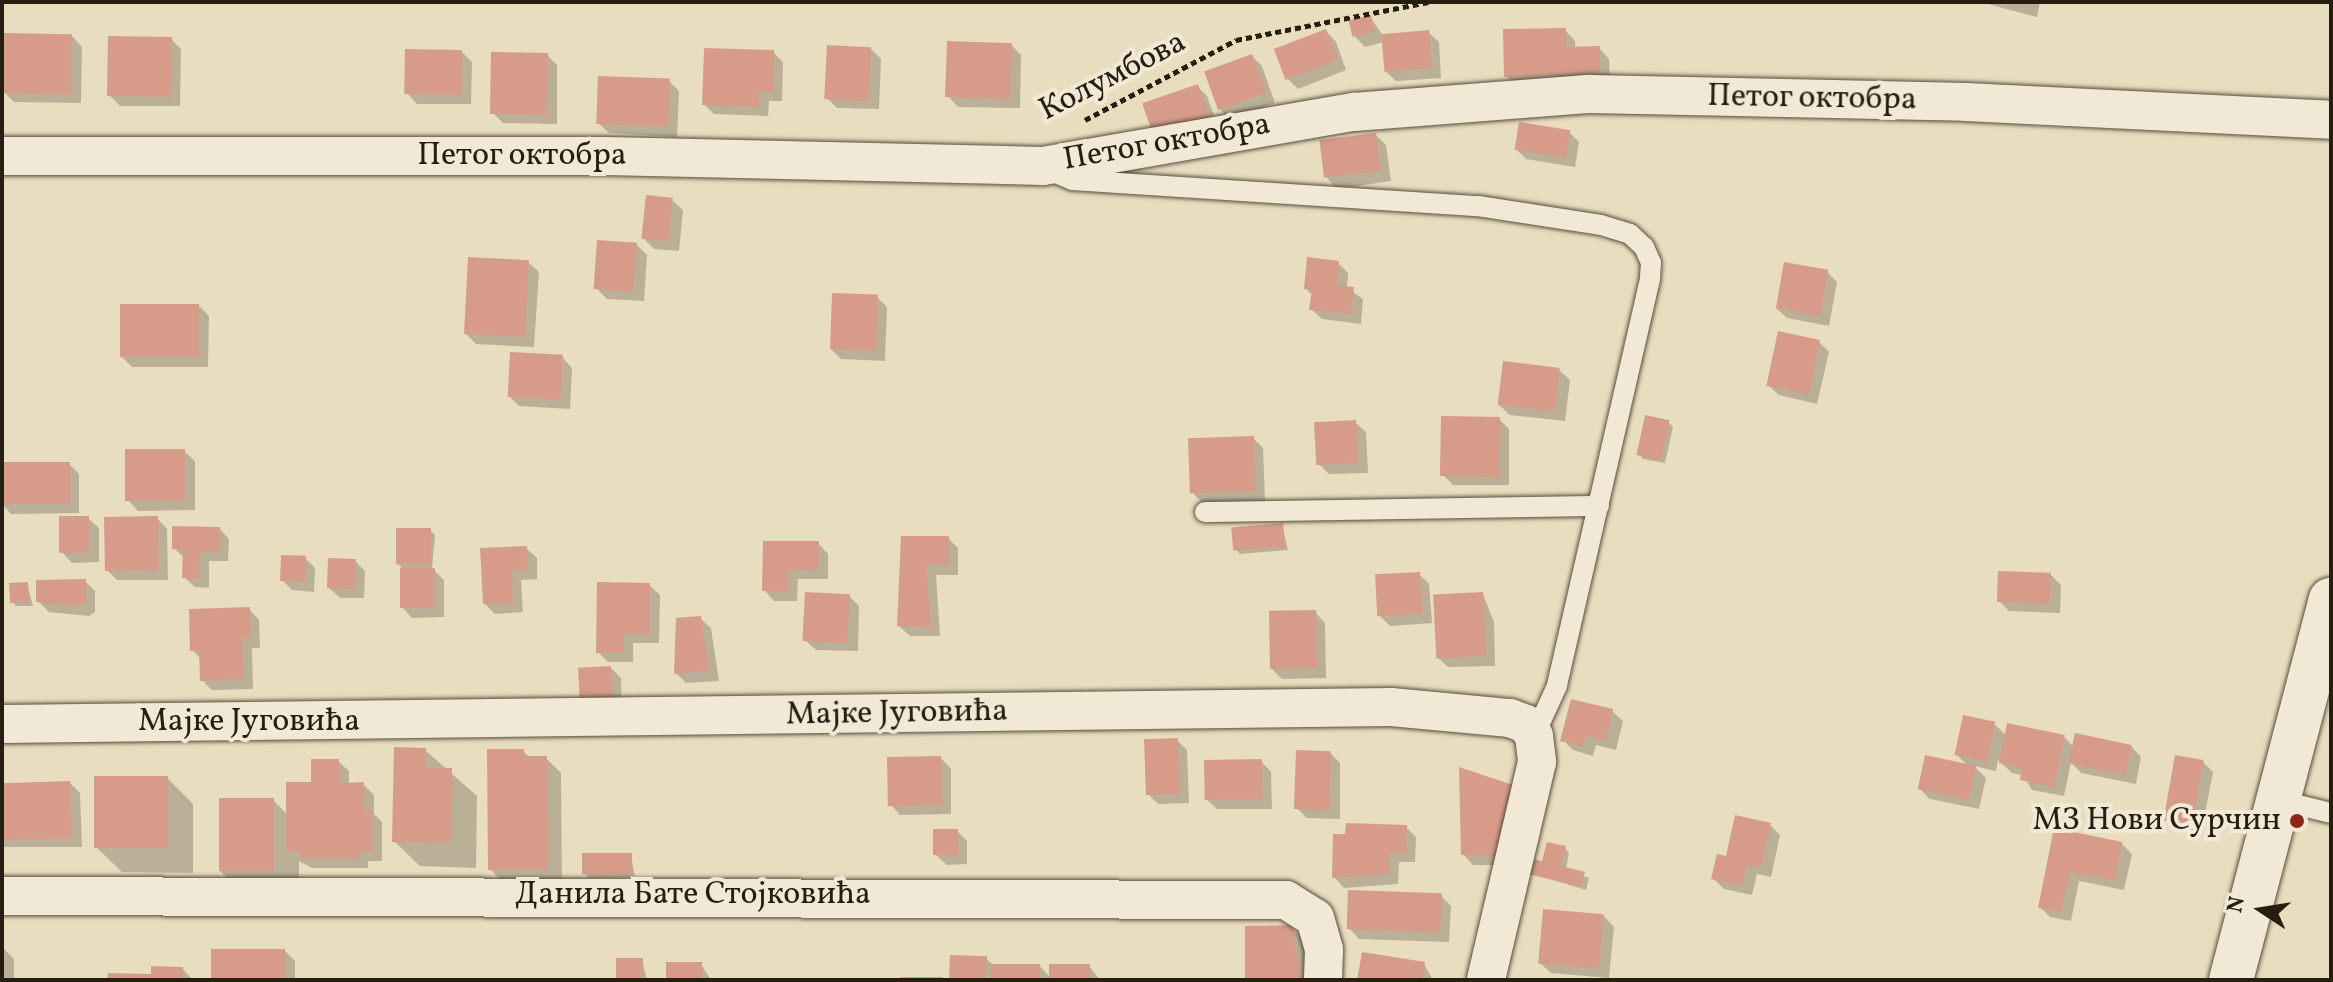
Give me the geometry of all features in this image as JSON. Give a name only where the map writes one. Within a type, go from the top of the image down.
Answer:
[{"type":"street","name":"Петог октобра","points":[[2,156],[605,156],[1043,166],[1338,114],[1590,94],[1966,102],[2331,120]]},
{"type":"street","points":[[2231,980],[2331,600]]},
{"type":"street","name":"Мајке Југовића","points":[[2,724],[1391,707],[1510,718],[1526,724],[1534,736]]},
{"type":"street","points":[[1486,980],[1533,784],[1534,736]]},
{"type":"street","name":"Данила Бате Стојковића","points":[[2,896],[1286,900],[1315,918],[1324,950],[1323,980]]},
{"type":"lane","points":[[1043,166],[1072,180],[1478,206],[1630,234],[1651,263],[1650,279],[1557,686],[1534,736]]},
{"type":"lane","points":[[1205,512],[1599,506]]},
{"type":"lane","points":[[2278,800],[2331,813]]},
{"type":"path","name":"Колумбова","points":[[1078,123],[1236,40],[1428,2]]},
{"type":"building","points":[[1371,15],[1375,32],[1352,37],[1349,20]]},
{"type":"building","points":[[1566,28],[1566,47],[1600,46],[1600,72],[1504,77],[1503,29]]},
{"type":"building","points":[[1326,29],[1338,60],[1286,80],[1274,49]]},
{"type":"building","points":[[1429,30],[1432,68],[1384,72],[1381,34]]},
{"type":"building","points":[[3,33],[72,34],[71,94],[2,93]]},
{"type":"building","points":[[108,36],[172,37],[171,97],[107,96]]},
{"type":"building","points":[[947,41],[1012,43],[1010,99],[945,97]]},
{"type":"building","points":[[827,45],[871,47],[868,101],[824,99]]},
{"type":"building","points":[[704,48],[774,50],[773,92],[759,91],[759,107],[702,105]]},
{"type":"building","points":[[405,49],[462,50],[461,95],[404,94]]},
{"type":"building","points":[[491,52],[548,53],[547,115],[490,114]]},
{"type":"building","points":[[1252,54],[1266,93],[1218,110],[1204,71]]},
{"type":"building","points":[[598,76],[670,79],[668,126],[596,124]]},
{"type":"building","points":[[1198,84],[1209,116],[1153,135],[1142,103]]},
{"type":"building","points":[[1519,122],[1570,130],[1566,158],[1515,150]]},
{"type":"building","points":[[1376,133],[1381,171],[1324,178],[1319,140]]},
{"type":"building","points":[[646,195],[673,198],[668,242],[641,239]]},
{"type":"building","points":[[597,240],[637,243],[633,292],[594,289]]},
{"type":"building","points":[[468,257],[529,260],[525,337],[464,334]]},
{"type":"building","points":[[1307,257],[1339,261],[1336,285],[1354,287],[1351,314],[1309,310],[1312,290],[1304,289]]},
{"type":"building","points":[[1784,262],[1828,270],[1820,316],[1776,308]]},
{"type":"building","points":[[832,293],[878,295],[876,351],[830,349]]},
{"type":"building","points":[[120,304],[199,304],[199,357],[120,357]]},
{"type":"building","points":[[1778,331],[1820,340],[1808,395],[1766,386]]},
{"type":"building","points":[[510,352],[563,355],[561,400],[508,397]]},
{"type":"building","points":[[1503,361],[1560,368],[1554,412],[1498,405]]},
{"type":"building","points":[[1645,415],[1669,420],[1661,460],[1636,455]]},
{"type":"building","points":[[1441,416],[1500,417],[1499,477],[1440,476]]},
{"type":"building","points":[[1356,420],[1358,463],[1316,465],[1314,422]]},
{"type":"building","points":[[1254,436],[1256,491],[1190,493],[1188,438]]},
{"type":"building","points":[[125,449],[185,449],[185,501],[125,501]]},
{"type":"building","points":[[2,462],[70,462],[70,504],[2,504]]},
{"type":"building","points":[[59,516],[89,516],[89,553],[59,553]]},
{"type":"building","points":[[158,516],[159,570],[105,571],[104,517]]},
{"type":"building","points":[[1283,523],[1285,546],[1233,550],[1231,528]]},
{"type":"building","points":[[172,526],[220,527],[219,552],[200,552],[199,578],[182,578],[183,549],[172,549]]},
{"type":"building","points":[[396,528],[431,528],[431,564],[396,564]]},
{"type":"building","points":[[901,536],[949,536],[949,565],[926,565],[931,627],[897,626]]},
{"type":"building","points":[[763,541],[819,541],[818,570],[789,569],[788,592],[762,591]]},
{"type":"building","points":[[527,546],[528,570],[512,570],[513,603],[483,604],[480,548]]},
{"type":"building","points":[[281,555],[306,556],[305,582],[280,581]]},
{"type":"building","points":[[328,558],[356,559],[355,589],[327,588]]},
{"type":"building","points":[[400,568],[435,568],[435,608],[400,608]]},
{"type":"building","points":[[1998,571],[2051,573],[2050,604],[1997,602]]},
{"type":"building","points":[[1420,572],[1422,614],[1377,616],[1375,574]]},
{"type":"building","points":[[86,579],[86,601],[78,606],[36,602],[36,580]]},
{"type":"building","points":[[28,582],[29,602],[10,603],[9,583]]},
{"type":"building","points":[[597,582],[650,583],[650,634],[624,634],[624,653],[596,653]]},
{"type":"building","points":[[805,592],[850,594],[847,643],[802,641]]},
{"type":"building","points":[[1483,592],[1486,656],[1436,659],[1433,595]]},
{"type":"building","points":[[250,607],[251,638],[242,638],[244,679],[200,681],[199,650],[190,651],[189,609]]},
{"type":"building","points":[[1316,610],[1317,668],[1270,669],[1269,611]]},
{"type":"building","points":[[701,616],[709,671],[674,674],[676,618]]},
{"type":"building","points":[[611,666],[613,705],[580,707],[578,668]]},
{"type":"building","points":[[1571,699],[1613,709],[1606,741],[1586,736],[1583,747],[1560,741]]},
{"type":"building","points":[[1963,715],[1995,722],[1987,762],[1954,755]]},
{"type":"building","points":[[2007,723],[2065,735],[2054,787],[2020,780],[2022,768],[1999,763]]},
{"type":"building","points":[[2075,733],[2132,745],[2125,775],[2069,763]]},
{"type":"building","points":[[1178,738],[1180,794],[1146,795],[1144,739]]},
{"type":"building","points":[[394,747],[426,748],[425,768],[452,768],[451,843],[392,842]]},
{"type":"building","points":[[487,749],[524,749],[524,756],[547,756],[548,870],[488,870]]},
{"type":"building","points":[[1296,750],[1331,751],[1329,810],[1294,809]]},
{"type":"building","points":[[1925,755],[1976,766],[1969,800],[1918,789]]},
{"type":"building","points":[[2175,755],[2204,760],[2192,825],[2164,820]]},
{"type":"building","points":[[941,756],[942,805],[888,806],[887,757]]},
{"type":"building","points":[[311,759],[339,759],[340,783],[364,782],[364,810],[372,810],[372,852],[358,852],[358,859],[300,859],[300,851],[286,851],[286,782],[311,782]]},
{"type":"building","points":[[1262,759],[1263,799],[1205,800],[1204,760]]},
{"type":"building","points":[[1459,767],[1513,785],[1496,856],[1461,855]]},
{"type":"building","points":[[94,776],[168,776],[168,848],[94,848]]},
{"type":"building","points":[[70,781],[72,838],[4,840],[2,783]]},
{"type":"building","points":[[219,798],[274,798],[274,871],[219,871]]},
{"type":"building","points":[[1735,815],[1771,823],[1761,868],[1747,865],[1742,886],[1711,879],[1717,854],[1726,856]]},
{"type":"building","points":[[1346,823],[1407,825],[1406,853],[1389,852],[1389,874],[1332,878],[1333,834],[1345,834]]},
{"type":"building","points":[[2054,828],[2122,842],[2115,881],[2070,872],[2061,912],[2038,908]]},
{"type":"building","points":[[933,829],[958,829],[958,855],[933,855]]},
{"type":"building","points":[[1547,842],[1566,846],[1561,866],[1585,872],[1581,887],[1528,874],[1532,859],[1542,861]]},
{"type":"building","points":[[582,853],[632,853],[632,874],[582,874]]},
{"type":"building","points":[[1348,890],[1442,893],[1441,932],[1347,929]]},
{"type":"building","points":[[1543,909],[1604,914],[1599,969],[1538,964]]},
{"type":"building","points":[[1292,925],[1301,980],[1245,980],[1245,926]]},
{"type":"building","points":[[211,949],[285,949],[285,980],[211,980]]},
{"type":"building","points":[[1362,952],[1425,962],[1422,980],[1357,980]]},
{"type":"building","points":[[950,955],[987,956],[986,980],[949,980]]},
{"type":"building","points":[[616,958],[643,958],[643,980],[616,980]]},
{"type":"building","points":[[666,962],[702,962],[702,980],[666,980]]},
{"type":"building","points":[[991,964],[1040,964],[1040,980],[991,980]]},
{"type":"building","points":[[1049,964],[1090,964],[1090,980],[1049,980]]},
{"type":"building","points":[[151,966],[183,967],[183,980],[107,980],[108,973],[151,974]]},
{"type":"building","points":[[900,977],[943,977],[943,980],[900,980]]},
{"type":"place","name":"МЗ Нови Сурчин","points":[[2297,821]]}]
